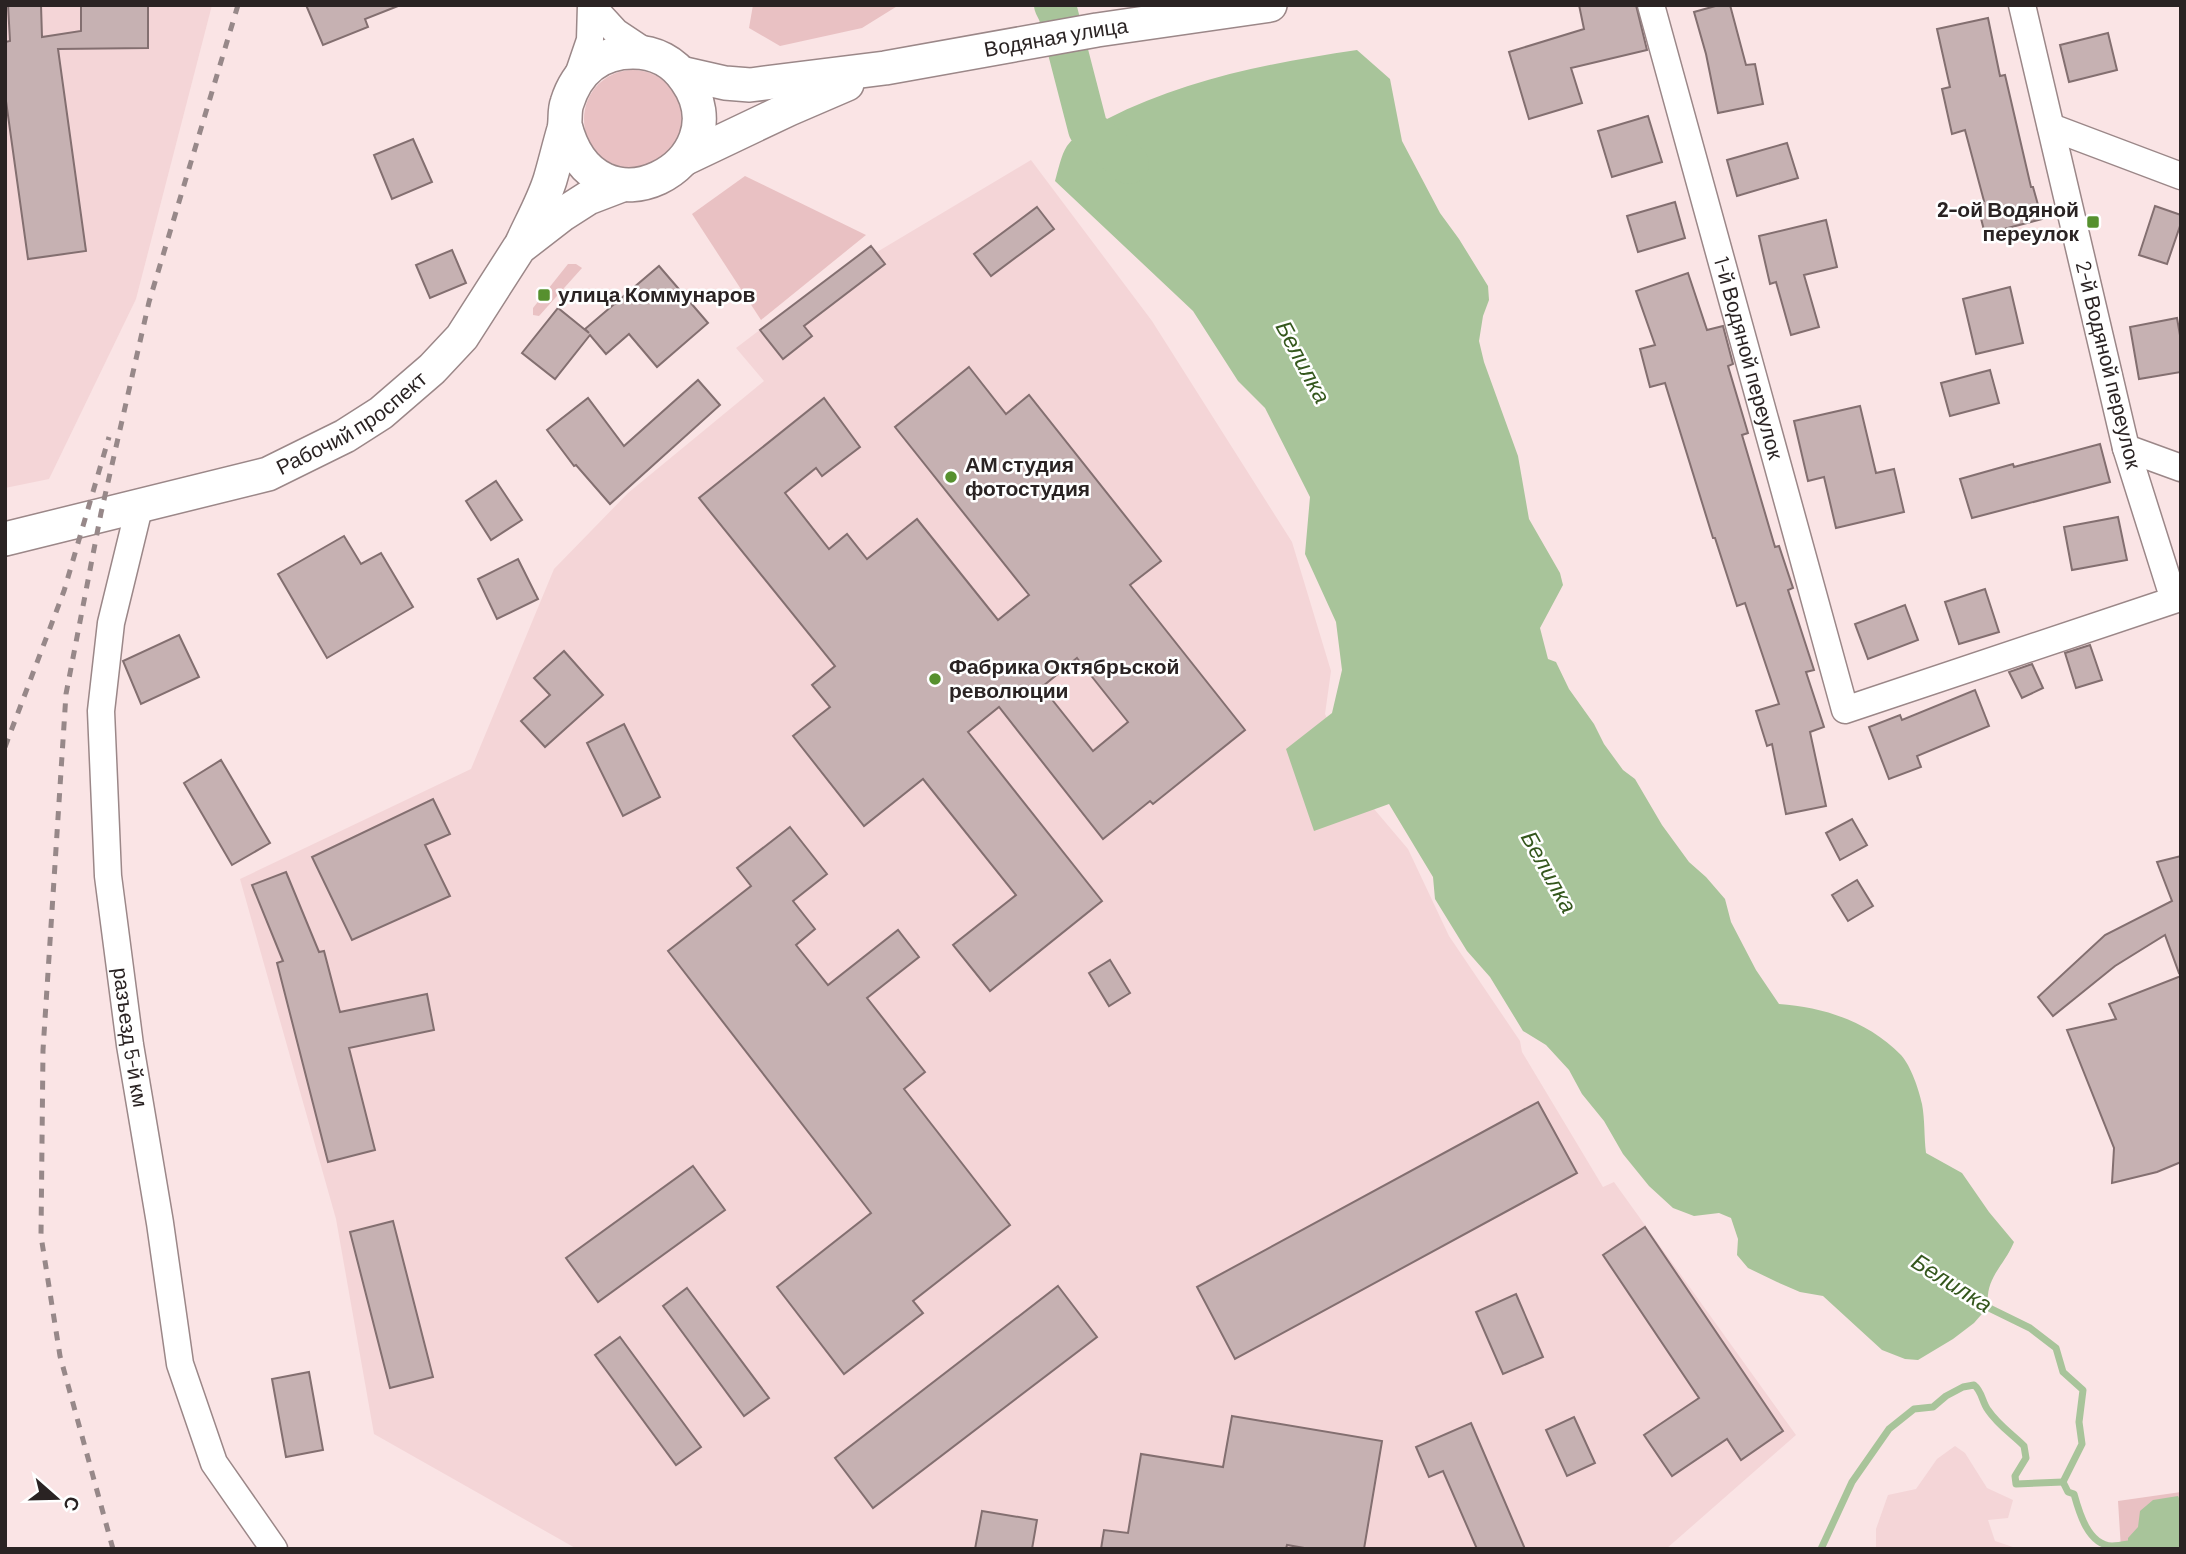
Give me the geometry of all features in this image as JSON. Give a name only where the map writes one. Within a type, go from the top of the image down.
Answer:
[{"type":"street","name":"Водяная улица","points":[[885,68],[1097,30],[1270,5]]},
{"type":"street","name":"1-й Водяной переулок","points":[[1651,5],[1845,710],[2174,600]]},
{"type":"street","name":"2-й Водяной переулок","points":[[2022,5],[2126,448],[2174,600]]},
{"type":"street","points":[[565,125],[569,144],[581,162],[599,177],[621,185],[639,185],[656,181],[672,172],[694,144],[699,123],[698,105],[691,86],[681,73],[667,61],[646,52],[615,32],[592,6]]},
{"type":"street","points":[[519,248],[549,184],[565,125],[566,105],[590,40],[592,6]]},
{"type":"street","points":[[576,81],[589,66],[600,59],[618,52],[646,52]]},
{"type":"street","points":[[681,73],[725,83],[750,85],[885,68]]},
{"type":"street","points":[[685,158],[789,108],[885,68]]},
{"type":"street","points":[[2051,127],[2181,176]]},
{"type":"street","name":"Рабочий проспект","points":[[5,539],[268,474],[345,436],[381,413],[432,369],[462,337],[519,248],[588,198],[621,185]]},
{"type":"street","points":[[2126,448],[2181,468]]},
{"type":"street","name":"разъезд 5-й км","points":[[140,504],[111,623],[101,711],[108,876],[130,1045],[180,1364],[214,1463],[274,1549]]},
{"type":"shaded area","points":[[5,5],[212,5],[136,299],[49,479],[5,488]]},
{"type":"shaded area","points":[[753,5],[899,5],[862,28],[780,46],[749,28]]},
{"type":"shaded area","points":[[633,70],[652,73],[668,84],[679,100],[682,119],[679,138],[668,154],[652,165],[633,168],[614,165],[598,154],[587,138],[584,119],[587,100],[598,84],[614,73]]},
{"type":"shaded area","points":[[1031,160],[1152,321],[1292,542],[1331,671],[1325,714],[1369,803],[1408,849],[1449,936],[1520,1041],[1522,1052],[1603,1187],[1614,1182],[1796,1435],[1666,1549],[577,1549],[374,1434],[336,1219],[240,879],[471,769],[554,569],[628,493],[764,381],[736,348],[871,246],[877,252]]},
{"type":"shaded area","points":[[745,176],[866,235],[761,320],[692,214]]},
{"type":"shaded area","points":[[568,264],[576,264],[582,268],[539,316],[533,315],[533,308]]},
{"type":"shaded area","points":[[1955,1446],[1965,1453],[1987,1488],[2013,1500],[2008,1518],[1988,1520],[1995,1541],[2019,1549],[1876,1549],[1876,1529],[1888,1495],[1916,1489],[1937,1459]]},
{"type":"shaded area","points":[[2181,1492],[2181,1549],[2121,1549],[2118,1501]]},
{"type":"water","points":[[1357,50],[1390,79],[1402,141],[1440,213],[1488,286],[1489,300],[1479,341],[1484,362],[1518,456],[1529,519],[1560,573],[1563,585],[1540,628],[1548,659],[1556,662],[1569,689],[1594,724],[1604,744],[1623,770],[1635,779],[1662,825],[1689,862],[1725,899],[1731,922],[1756,970],[1779,1004],[1813,1009],[1845,1018],[1875,1034],[1901,1055],[1921,1098],[1926,1153],[1962,1173],[2014,1242],[1992,1280],[1988,1307],[1974,1323],[1953,1339],[1918,1360],[1905,1359],[1882,1350],[1823,1296],[1800,1292],[1748,1268],[1737,1255],[1738,1239],[1731,1218],[1719,1213],[1694,1216],[1673,1208],[1649,1186],[1623,1154],[1569,1070],[1546,1045],[1523,1031],[1490,977],[1467,951],[1435,899],[1433,877],[1389,804],[1314,831],[1286,749],[1332,713],[1342,670],[1336,622],[1305,554],[1310,497],[1265,408],[1238,381],[1193,311],[1055,181],[1063,154],[1070,142],[1091,127],[1137,105],[1229,74]]},
{"type":"water","points":[[2178,1496],[2181,1502],[2181,1549],[2128,1549],[2128,1538],[2138,1527],[2140,1511],[2153,1500]]},
{"type":"building","points":[[8,5],[41,5],[42,37],[81,31],[81,5],[148,5],[148,48],[58,49],[86,251],[28,259],[5,94],[5,42],[10,41]]},
{"type":"building","points":[[306,5],[398,6],[365,19],[368,27],[323,45]]},
{"type":"building","points":[[1579,5],[1636,5],[1647,50],[1571,68],[1582,103],[1529,119],[1509,52],[1584,29]]},
{"type":"building","points":[[1730,5],[1746,65],[1755,64],[1763,104],[1718,113],[1694,12]]},
{"type":"building","points":[[1988,18],[2000,76],[2005,75],[2031,187],[2042,219],[1985,234],[1977,203],[1984,201],[1965,130],[1952,134],[1942,89],[1950,87],[1937,29]]},
{"type":"building","points":[[2108,33],[2117,70],[2069,82],[2060,45]]},
{"type":"building","points":[[1648,116],[1662,162],[1612,177],[1598,131]]},
{"type":"building","points":[[413,139],[432,182],[392,199],[374,155]]},
{"type":"building","points":[[1787,143],[1798,178],[1737,196],[1727,160]]},
{"type":"building","points":[[1675,202],[1685,238],[1638,252],[1627,216]]},
{"type":"building","points":[[2155,206],[2181,215],[2181,223],[2167,264],[2139,255]]},
{"type":"building","points":[[1037,207],[1054,229],[991,276],[974,254]]},
{"type":"building","points":[[1826,220],[1837,267],[1804,275],[1819,327],[1791,335],[1776,282],[1770,284],[1759,236]]},
{"type":"building","points":[[871,246],[885,264],[804,326],[812,336],[783,359],[760,330]]},
{"type":"building","points":[[452,250],[466,283],[430,298],[416,265]]},
{"type":"building","points":[[659,266],[708,323],[657,367],[629,334],[606,354],[590,335],[555,379],[522,353],[558,308],[589,333],[585,329]]},
{"type":"building","points":[[1688,273],[1707,330],[1723,326],[1733,364],[1728,366],[1748,433],[1742,435],[1775,547],[1779,546],[1793,588],[1788,590],[1814,670],[1806,672],[1824,727],[1810,732],[1826,806],[1786,814],[1772,744],[1767,746],[1756,711],[1779,704],[1745,603],[1737,606],[1665,383],[1650,387],[1640,349],[1655,345],[1636,291]]},
{"type":"building","points":[[2010,287],[2023,343],[1976,354],[1963,299]]},
{"type":"building","points":[[2177,318],[2181,341],[2181,372],[2139,379],[2130,327]]},
{"type":"building","name":"Фабрика Октябрьской революции","points":[[969,367],[1006,414],[1029,395],[1161,561],[1130,585],[1245,730],[1153,804],[1150,801],[1103,839],[999,707],[968,732],[1102,901],[990,991],[953,945],[1016,895],[923,779],[864,826],[793,736],[830,707],[812,685],[835,666],[699,498],[824,398],[860,447],[822,476],[816,468],[785,493],[829,549],[847,534],[867,559],[917,519],[998,620],[1029,595],[895,427]],"holes":[[[1077,658],[1128,722],[1093,751],[1042,687]]]},
{"type":"building","points":[[1990,370],[1999,403],[1950,416],[1941,383]]},
{"type":"building","points":[[698,380],[720,405],[610,504],[576,465],[574,466],[547,430],[588,398],[624,446]]},
{"type":"building","points":[[1860,406],[1876,473],[1894,469],[1904,512],[1836,528],[1824,477],[1808,481],[1794,421]]},
{"type":"building","points":[[2100,444],[2110,482],[1972,518],[1960,479]]},
{"type":"building","points":[[496,481],[522,520],[491,540],[466,501]]},
{"type":"building","points":[[2118,517],[2127,560],[2072,570],[2064,527]]},
{"type":"building","points":[[344,536],[361,564],[381,553],[413,607],[327,658],[278,574]]},
{"type":"building","points":[[518,559],[538,599],[497,619],[478,579]]},
{"type":"building","points":[[1985,589],[1999,632],[1959,644],[1945,602]]},
{"type":"building","points":[[1905,605],[1918,640],[1868,659],[1855,624]]},
{"type":"building","points":[[179,635],[199,677],[141,704],[123,661]]},
{"type":"building","points":[[2090,645],[2102,680],[2076,688],[2065,653]]},
{"type":"building","points":[[564,651],[603,695],[545,747],[521,721],[550,695],[534,678]]},
{"type":"building","points":[[2032,664],[2043,688],[2022,698],[2009,672]]},
{"type":"building","points":[[1975,690],[1989,726],[1917,756],[1921,767],[1889,779],[1869,727],[1900,715],[1902,720]]},
{"type":"building","points":[[624,724],[660,797],[623,816],[587,743]]},
{"type":"building","points":[[221,760],[270,843],[232,865],[184,783]]},
{"type":"building","points":[[433,799],[450,834],[425,845],[450,896],[352,940],[312,857]]},
{"type":"building","points":[[1852,819],[1867,845],[1840,860],[1826,833]]},
{"type":"building","points":[[790,827],[827,874],[793,901],[815,929],[796,945],[828,985],[898,930],[919,957],[867,998],[925,1072],[904,1089],[1010,1225],[913,1301],[923,1313],[844,1374],[777,1287],[871,1213],[668,951],[751,886],[737,868]]},
{"type":"building","points":[[2181,856],[2181,972],[2179,973],[2165,935],[2115,966],[2053,1016],[2038,997],[2105,935],[2172,901],[2157,862]]},
{"type":"building","points":[[286,872],[319,952],[324,951],[340,1012],[427,994],[434,1030],[349,1048],[375,1150],[328,1162],[277,963],[283,961],[252,885]]},
{"type":"building","points":[[1857,880],[1873,906],[1848,921],[1832,895]]},
{"type":"building","points":[[1110,960],[1130,993],[1109,1006],[1089,973]]},
{"type":"building","points":[[2181,976],[2181,1162],[2157,1172],[2112,1183],[2114,1148],[2067,1030],[2116,1019],[2109,1004]]},
{"type":"building","points":[[1538,1102],[1577,1173],[1235,1359],[1197,1287]]},
{"type":"building","points":[[693,1166],[725,1210],[598,1302],[566,1258]]},
{"type":"building","points":[[393,1221],[433,1377],[390,1388],[350,1232]]},
{"type":"building","points":[[1645,1227],[1783,1431],[1741,1460],[1727,1439],[1672,1476],[1644,1435],[1699,1398],[1603,1255]]},
{"type":"building","points":[[1058,1286],[1097,1337],[873,1508],[835,1458]]},
{"type":"building","points":[[687,1288],[769,1398],[744,1416],[663,1306]]},
{"type":"building","points":[[1516,1294],[1543,1357],[1503,1374],[1476,1312]]},
{"type":"building","points":[[620,1337],[701,1447],[676,1465],[595,1355]]},
{"type":"building","points":[[309,1372],[323,1450],[286,1457],[272,1379]]},
{"type":"building","points":[[1232,1416],[1382,1441],[1364,1549],[1310,1549],[1287,1545],[1286,1549],[1101,1549],[1104,1530],[1128,1533],[1141,1454],[1223,1467]]},
{"type":"building","points":[[1574,1417],[1595,1463],[1567,1476],[1546,1430]]},
{"type":"building","points":[[1471,1423],[1525,1549],[1477,1549],[1443,1471],[1429,1477],[1416,1447]]},
{"type":"building","points":[[982,1511],[1037,1520],[1032,1549],[975,1549]]},
{"type":"waterway","name":"Белилка","points":[[1054,5],[1088,129],[1129,164]]},
{"type":"waterway","name":"Белилка","points":[[1981,1304],[2030,1328],[2056,1348],[2063,1372],[2083,1390],[2079,1422],[2082,1444],[2063,1482],[2068,1492],[2074,1494],[2086,1526],[2097,1540],[2112,1546],[2135,1543]]},
{"type":"waterway","points":[[1821,1549],[1852,1482],[1889,1429],[1914,1409],[1933,1407],[1963,1387],[1977,1387],[1992,1415],[2024,1446],[2026,1458],[2015,1476],[2016,1484],[2063,1482]]},
{"type":"railway","points":[[113,1549],[60,1356],[41,1236],[43,1050],[66,694],[101,513],[149,302],[238,5]]},
{"type":"railway","points":[[5,747],[64,591],[109,437]]},
{"type":"place","name":"2-ой Водяной переулок","points":[[2093,222]]},
{"type":"place","name":"улица Коммунаров","points":[[544,295]]},
{"type":"place","name":"АМ студия фотостудия","points":[[951,477]]},
{"type":"place","name":"Фабрика Октябрьской революции","points":[[935,679]]}]
